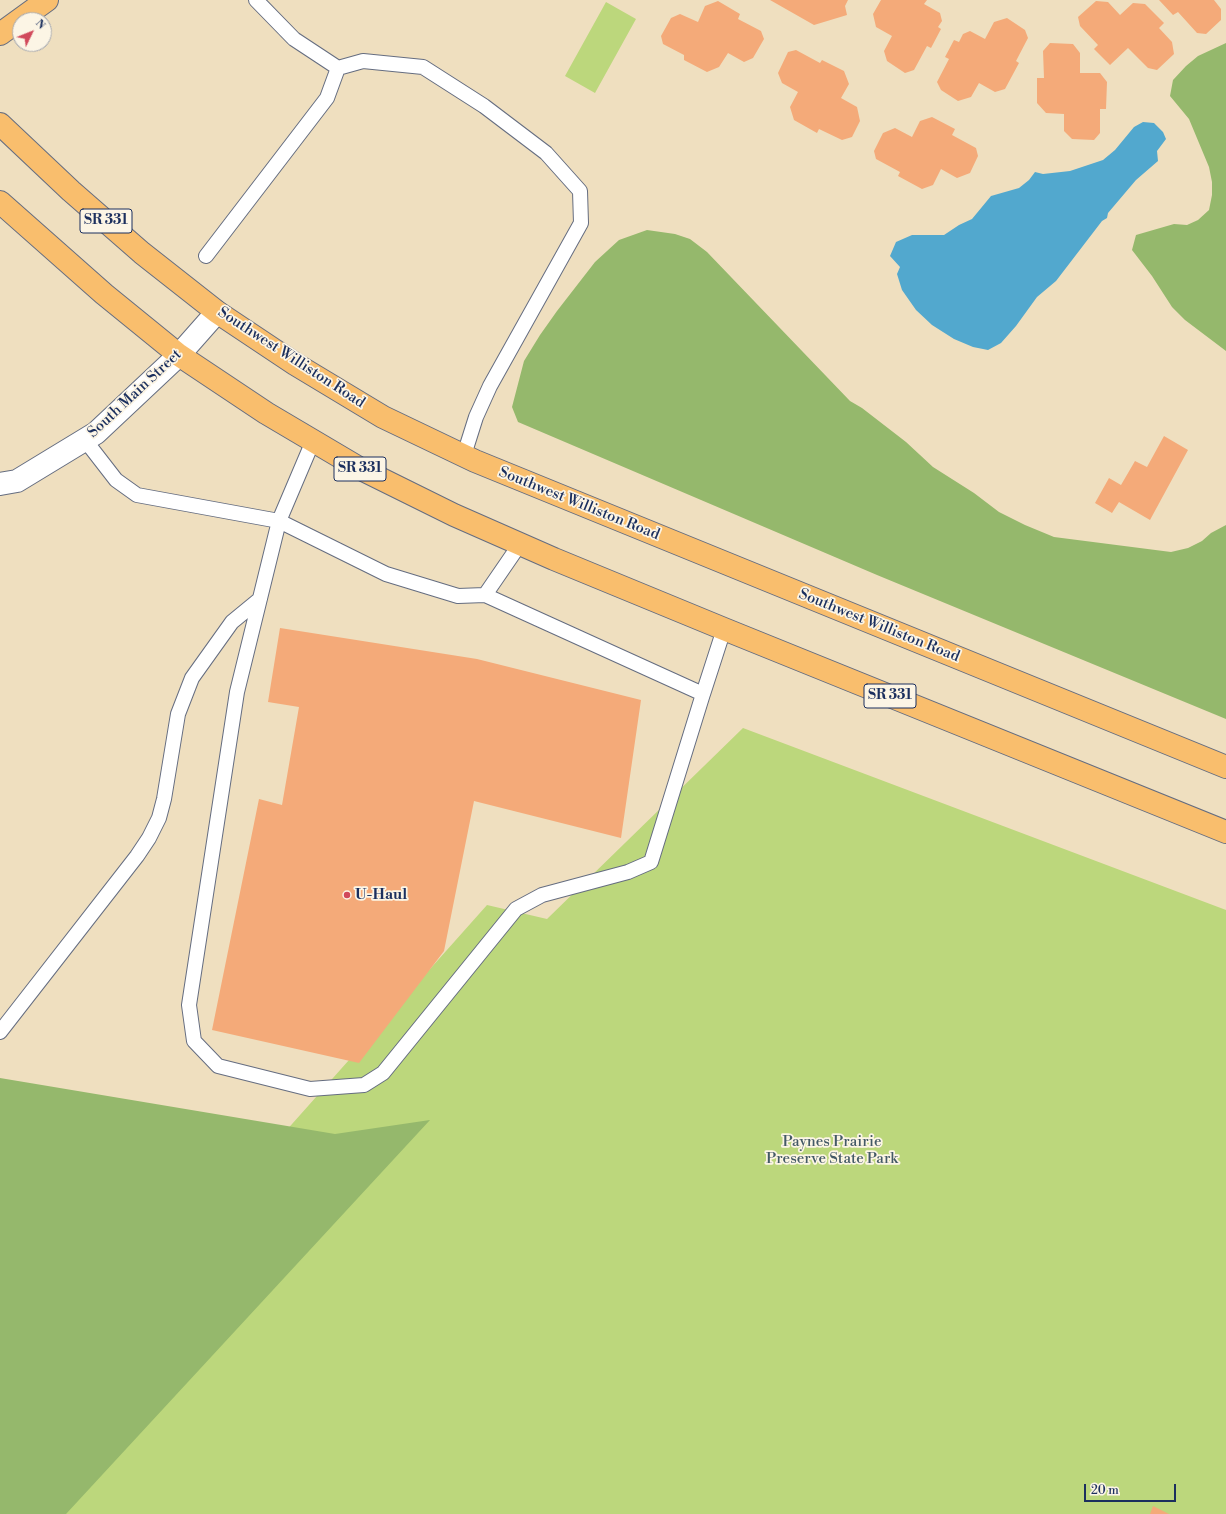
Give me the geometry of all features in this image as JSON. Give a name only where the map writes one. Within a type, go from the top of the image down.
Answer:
[{"type":"main road","points":[[0,34],[47,0]]},
{"type":"main road","name":"Southwest Williston Road","points":[[0,124],[71,191],[142,253],[217,312],[295,364],[383,417],[464,456],[1226,767]]},
{"type":"main road","name":"SR 331","points":[[0,202],[104,294],[179,355],[266,413],[372,475],[454,515],[520,544],[724,629],[1226,832]]},
{"type":"street","name":"South Main Street","points":[[0,484],[17,481],[96,433],[179,355],[217,312]]},
{"type":"lane","points":[[256,0],[294,39],[338,68],[363,61],[423,67],[484,106],[546,153],[580,191],[581,223],[490,386],[476,417],[464,456]]},
{"type":"lane","points":[[206,256],[327,98],[338,68]]},
{"type":"lane","points":[[85,440],[116,480],[137,495],[279,521],[386,574],[458,596],[485,596],[703,694]]},
{"type":"lane","points":[[313,441],[279,521],[238,692],[189,1005],[194,1041],[218,1066],[310,1089],[364,1085],[383,1073],[516,909],[542,895],[628,872],[651,862],[724,629]]},
{"type":"lane","points":[[485,596],[520,544]]},
{"type":"lane","points":[[0,1032],[149,838],[159,818],[164,799],[178,714],[192,678],[232,622],[260,599]]},
{"type":"green space","points":[[606,2],[636,19],[595,93],[565,76]]},
{"type":"green space","points":[[1226,43],[1226,351],[1185,320],[1172,307],[1152,276],[1132,250],[1136,235],[1174,224],[1187,225],[1198,220],[1209,210],[1212,195],[1212,182],[1209,167],[1189,119],[1170,96],[1173,80],[1186,66],[1198,56]]},
{"type":"green space","points":[[647,230],[675,234],[690,239],[707,252],[850,401],[862,408],[906,442],[933,467],[974,493],[999,512],[1054,537],[1171,552],[1188,548],[1202,541],[1211,533],[1226,525],[1226,719],[877,575],[518,422],[512,407],[524,361],[540,335],[595,262],[619,240]]},
{"type":"green space","name":"Paynes Prairie Preserve State Park","points":[[743,728],[1226,910],[1226,1514],[0,1514],[0,1452],[487,905],[547,919]]},
{"type":"green space","points":[[0,1078],[335,1134],[430,1120],[66,1514],[0,1514]]},
{"type":"water","points":[[1143,122],[1154,123],[1163,132],[1166,139],[1157,151],[1158,161],[1136,180],[1108,213],[1107,218],[1102,221],[1056,281],[1037,297],[1016,326],[1001,343],[988,350],[973,347],[954,339],[932,325],[916,310],[902,290],[897,274],[900,267],[890,256],[896,242],[912,235],[944,235],[959,225],[972,219],[991,196],[1019,188],[1029,180],[1035,172],[1043,174],[1070,171],[1103,160],[1115,150],[1134,127]]},
{"type":"building","points":[[770,0],[848,0],[845,6],[847,15],[814,25]]},
{"type":"building","points":[[881,0],[927,0],[924,4],[940,13],[942,21],[938,27],[941,29],[931,48],[927,46],[914,70],[905,73],[887,61],[884,51],[892,36],[876,27],[873,14]]},
{"type":"building","points":[[1159,0],[1214,0],[1221,9],[1221,20],[1206,34],[1197,33],[1178,12],[1173,15]]},
{"type":"building","points":[[718,1],[740,14],[738,19],[761,31],[764,39],[753,58],[744,62],[728,53],[719,67],[707,72],[684,60],[684,55],[663,44],[661,36],[671,18],[680,14],[698,22],[705,6]]},
{"type":"building","points":[[1096,1],[1108,2],[1120,15],[1133,3],[1145,4],[1164,23],[1159,28],[1172,42],[1174,54],[1157,70],[1148,68],[1128,48],[1110,65],[1094,49],[1098,45],[1080,26],[1078,17]]},
{"type":"building","points":[[1007,18],[1025,30],[1028,38],[1016,61],[1019,63],[1005,89],[995,92],[979,83],[971,97],[958,101],[941,90],[937,82],[949,59],[945,57],[954,40],[959,42],[963,34],[970,31],[985,39],[994,22]]},
{"type":"building","points":[[1050,43],[1073,44],[1080,53],[1080,73],[1100,73],[1107,82],[1106,109],[1100,109],[1100,133],[1094,140],[1072,139],[1064,131],[1064,114],[1046,113],[1037,103],[1037,78],[1044,78],[1043,51]]},
{"type":"building","points":[[796,50],[820,63],[822,60],[844,71],[849,84],[841,98],[857,107],[860,121],[852,137],[842,140],[819,129],[817,133],[794,120],[790,107],[798,92],[782,83],[778,73],[788,52]]},
{"type":"building","points":[[932,117],[955,129],[952,135],[976,148],[978,156],[970,173],[957,178],[941,169],[933,185],[922,189],[898,176],[900,172],[876,159],[874,151],[883,133],[895,128],[912,137],[920,121]]},
{"type":"building","points":[[1164,436],[1188,450],[1150,520],[1119,502],[1112,513],[1095,503],[1109,478],[1121,485],[1135,461],[1147,467]]},
{"type":"building","name":"U-Haul","points":[[280,628],[477,659],[641,700],[621,838],[474,801],[444,951],[359,1063],[212,1030],[259,799],[282,805],[299,707],[268,702]]},
{"type":"building","points":[[1153,1506],[1169,1514],[1150,1514]]},
{"type":"place","name":"U-Haul","points":[[347,895]]}]
